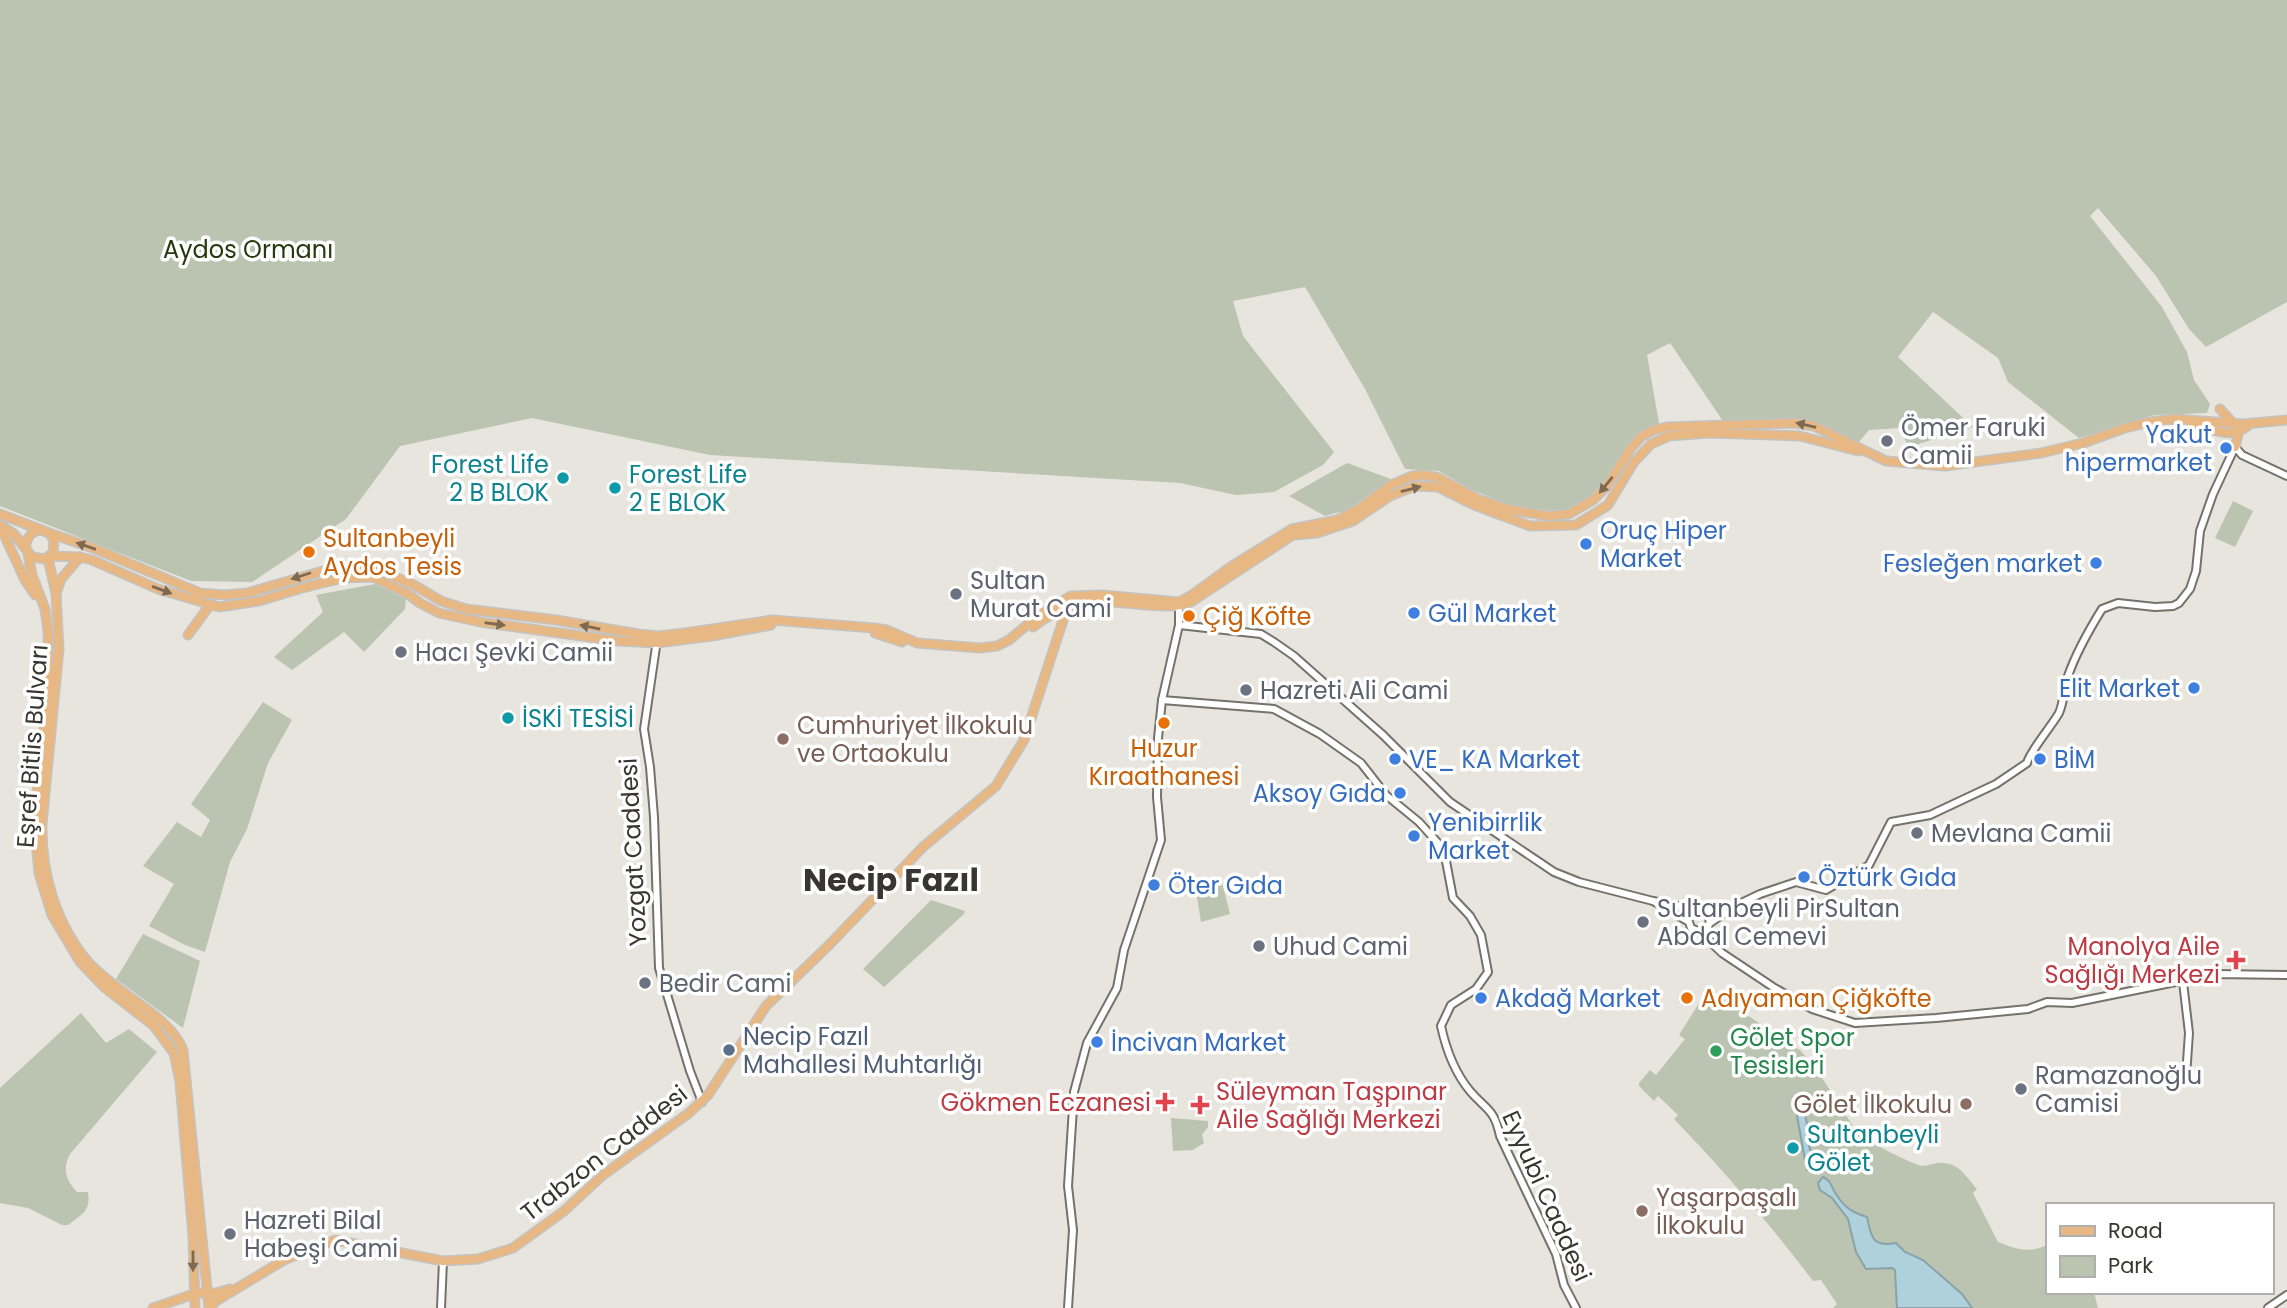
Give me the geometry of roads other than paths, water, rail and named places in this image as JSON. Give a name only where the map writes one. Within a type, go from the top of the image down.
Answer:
[{"type":"main road","points":[[2174,419],[2236,433],[2250,424]]},
{"type":"main road","points":[[1359,513],[1391,485],[1412,476],[1424,475],[1439,478],[1478,499],[1511,510],[1549,516],[1569,514],[1592,500],[1606,487],[1642,436],[1667,427],[1794,423],[1814,426],[1886,461],[1954,466],[2041,453],[2083,443],[2125,428],[2174,419],[2250,424],[2287,419]]},
{"type":"main road","points":[[2230,422],[2236,433],[2235,447]]},
{"type":"main road","points":[[0,526],[14,534],[36,559],[80,557],[92,560],[158,589],[219,607],[259,601],[343,578],[373,577],[437,611],[480,622],[618,641],[712,636],[772,625],[872,632],[918,648],[978,652],[998,650],[1010,644],[1048,615],[1068,605],[1102,602],[1179,604],[1232,566],[1292,529],[1359,513],[1415,486],[1437,487],[1474,505],[1530,526],[1576,524],[1608,505],[1634,462],[1651,444],[1669,436],[1709,433],[1800,436],[1835,447],[1868,453]]},
{"type":"main road","points":[[0,514],[93,548],[200,593],[247,593],[344,565],[376,569],[414,584],[441,601],[466,610],[657,639],[772,620],[874,628],[887,630],[917,643],[980,648],[997,646],[1009,640],[1040,614],[1071,596],[1102,595],[1179,604]]},
{"type":"main road","points":[[0,526],[25,580],[45,609]]},
{"type":"main road","points":[[45,609],[32,575],[27,551],[32,533],[46,532]]},
{"type":"main road","points":[[46,532],[55,545],[49,557]]},
{"type":"main road","name":"Eşref Bitlis Bulvarı","points":[[49,557],[56,594],[59,649],[42,824],[49,886],[69,933],[89,962],[159,1019],[175,1036],[183,1050],[209,1308]]},
{"type":"main road","points":[[56,594],[61,579],[80,557]]},
{"type":"main road","points":[[415,600],[415,592],[424,591]]},
{"type":"main road","name":"Trabzon Caddesi","points":[[209,1308],[216,1301],[284,1261],[335,1240],[443,1261],[478,1259],[513,1248],[564,1211],[603,1175],[702,1102],[766,1006],[923,847],[996,786],[1024,740],[1071,596]]},
{"type":"main road","points":[[437,611],[442,607],[441,601]]},
{"type":"main road","points":[[188,635],[210,605]]},
{"type":"main road","name":"Eşref Bitlis Bulvarı","points":[[45,609],[49,677],[34,822],[38,873],[52,915],[80,962],[104,987],[154,1026],[174,1053],[180,1082],[192,1223],[195,1308]]},
{"type":"main road","points":[[205,1277],[222,1288],[242,1285]]},
{"type":"main road","points":[[152,1308],[202,1292],[242,1285]]},
{"type":"street","points":[[1700,932],[1733,907],[1760,894],[1796,882],[1826,890],[1869,865],[1891,822],[1930,815],[1996,784],[2027,763],[2060,712],[2068,676],[2088,631],[2102,609],[2119,603],[2173,606],[2179,603],[2190,589],[2196,571],[2200,531],[2213,494],[2235,447],[2242,455],[2287,476]]},
{"type":"street","points":[[1068,1308],[1073,1230],[1069,1186],[1074,1092],[1087,1043],[1117,988],[1124,950],[1161,840],[1157,755],[1162,700],[1179,625],[1179,604]]},
{"type":"street","points":[[1179,625],[1261,634],[1294,656],[1383,735],[1450,802],[1554,872],[1579,882],[1695,911],[1733,907]]},
{"type":"street","name":"Yozgat Caddesi","points":[[657,639],[644,729],[654,817],[659,968],[702,1102]]},
{"type":"street","name":"Eyyubi Caddesi","points":[[1162,700],[1275,709],[1287,715],[1361,763],[1386,794],[1419,822],[1438,843],[1445,856],[1453,898],[1470,916],[1481,935],[1488,972],[1476,989],[1451,1005],[1443,1020],[1441,1026],[1448,1054],[1470,1091],[1497,1119],[1500,1136],[1551,1244],[1564,1285],[1576,1308]]},
{"type":"street","points":[[1653,901],[1689,922],[1693,930],[1700,932],[1722,953],[1773,987],[1812,1009],[1854,1023],[2028,1009],[2048,1002],[2072,1003],[2215,974],[2287,975]]},
{"type":"street","points":[[1689,922],[1690,915],[1695,911]]},
{"type":"street","points":[[1704,912],[1708,916],[1717,947]]},
{"type":"street","points":[[2183,982],[2189,1032],[2186,1076]]},
{"type":"street","points":[[441,1308],[443,1261]]},
{"type":"street","points":[[2268,1308],[2287,1295]]},
{"type":"water","points":[[1800,1106],[1806,1120],[1809,1146],[1816,1165],[1812,1172],[1807,1170],[1797,1116]]},
{"type":"water","points":[[1823,1177],[1830,1182],[1846,1206],[1867,1217],[1871,1234],[1877,1242],[1896,1243],[1905,1252],[1923,1260],[1962,1294],[1972,1308],[1897,1308],[1895,1270],[1866,1269],[1856,1252],[1848,1219],[1832,1198],[1820,1190],[1818,1183]]},
{"type":"place","name":"Ömer Faruki Camii","points":[[1887,441]]},
{"type":"place","name":"Yakut hipermarket","points":[[2226,448]]},
{"type":"place","name":"Forest Life 2 B BLOK","points":[[563,478]]},
{"type":"place","name":"Forest Life 2 E BLOK","points":[[615,488]]},
{"type":"place","name":"Oruç Hiper Market","points":[[1586,544]]},
{"type":"place","name":"Sultanbeyli Aydos Tesis","points":[[309,552]]},
{"type":"place","name":"Fesleğen market","points":[[2096,563]]},
{"type":"place","name":"Sultan Murat Cami","points":[[956,594]]},
{"type":"place","name":"Gül Market","points":[[1414,613]]},
{"type":"place","name":"Çiğ Köfte","points":[[1189,616]]},
{"type":"place","name":"Hacı Şevki Camii","points":[[401,652]]},
{"type":"place","name":"Elit Market","points":[[2194,688]]},
{"type":"place","name":"Hazreti Ali Cami","points":[[1246,690]]},
{"type":"place","name":"İSKİ TESİSİ","points":[[508,718]]},
{"type":"place","name":"Huzur Kıraathanesi","points":[[1164,723]]},
{"type":"place","name":"Cumhuriyet İlkokulu ve Ortaokulu","points":[[783,739]]},
{"type":"place","name":"VE_ KA Market","points":[[1395,759]]},
{"type":"place","name":"BİM","points":[[2040,759]]},
{"type":"place","name":"Aksoy Gıda","points":[[1400,793]]},
{"type":"place","name":"Mevlana Camii","points":[[1917,833]]},
{"type":"place","name":"Yenibirrlik Market","points":[[1414,836]]},
{"type":"place","name":"Öztürk Gıda","points":[[1804,877]]},
{"type":"place","name":"Öter Gıda","points":[[1154,885]]},
{"type":"place","name":"Sultanbeyli PirSultan Abdal Cemevi","points":[[1643,922]]},
{"type":"place","name":"Uhud Cami","points":[[1259,946]]},
{"type":"place","name":"Manolya Aile Sağlığı Merkezi","points":[[2236,960]]},
{"type":"place","name":"Bedir Cami","points":[[645,983]]},
{"type":"place","name":"Akdağ Market","points":[[1481,998]]},
{"type":"place","name":"Adıyaman Çiğköfte","points":[[1687,998]]},
{"type":"place","name":"İncivan Market","points":[[1097,1042]]},
{"type":"place","name":"Necip Fazıl Mahallesi Muhtarlığı","points":[[729,1050]]},
{"type":"place","name":"Gölet Spor Tesisleri","points":[[1716,1051]]},
{"type":"place","name":"Ramazanoğlu Camisi","points":[[2021,1089]]},
{"type":"place","name":"Gökmen Eczanesi","points":[[1165,1102]]},
{"type":"place","name":"Gölet İlkokulu","points":[[1966,1104]]},
{"type":"place","name":"Süleyman Taşpınar Aile Sağlığı Merkezi","points":[[1200,1105]]},
{"type":"place","name":"Sultanbeyli Gölet","points":[[1793,1148]]},
{"type":"place","name":"Yaşarpaşalı İlkokulu","points":[[1642,1211]]},
{"type":"place","name":"Hazreti Bilal Habeşi Cami","points":[[230,1234]]},
{"type":"district","name":"Necip Fazıl","points":[[891,879]]},
{"type":"park label","name":"Aydos Ormanı","points":[[248,249]]}]
